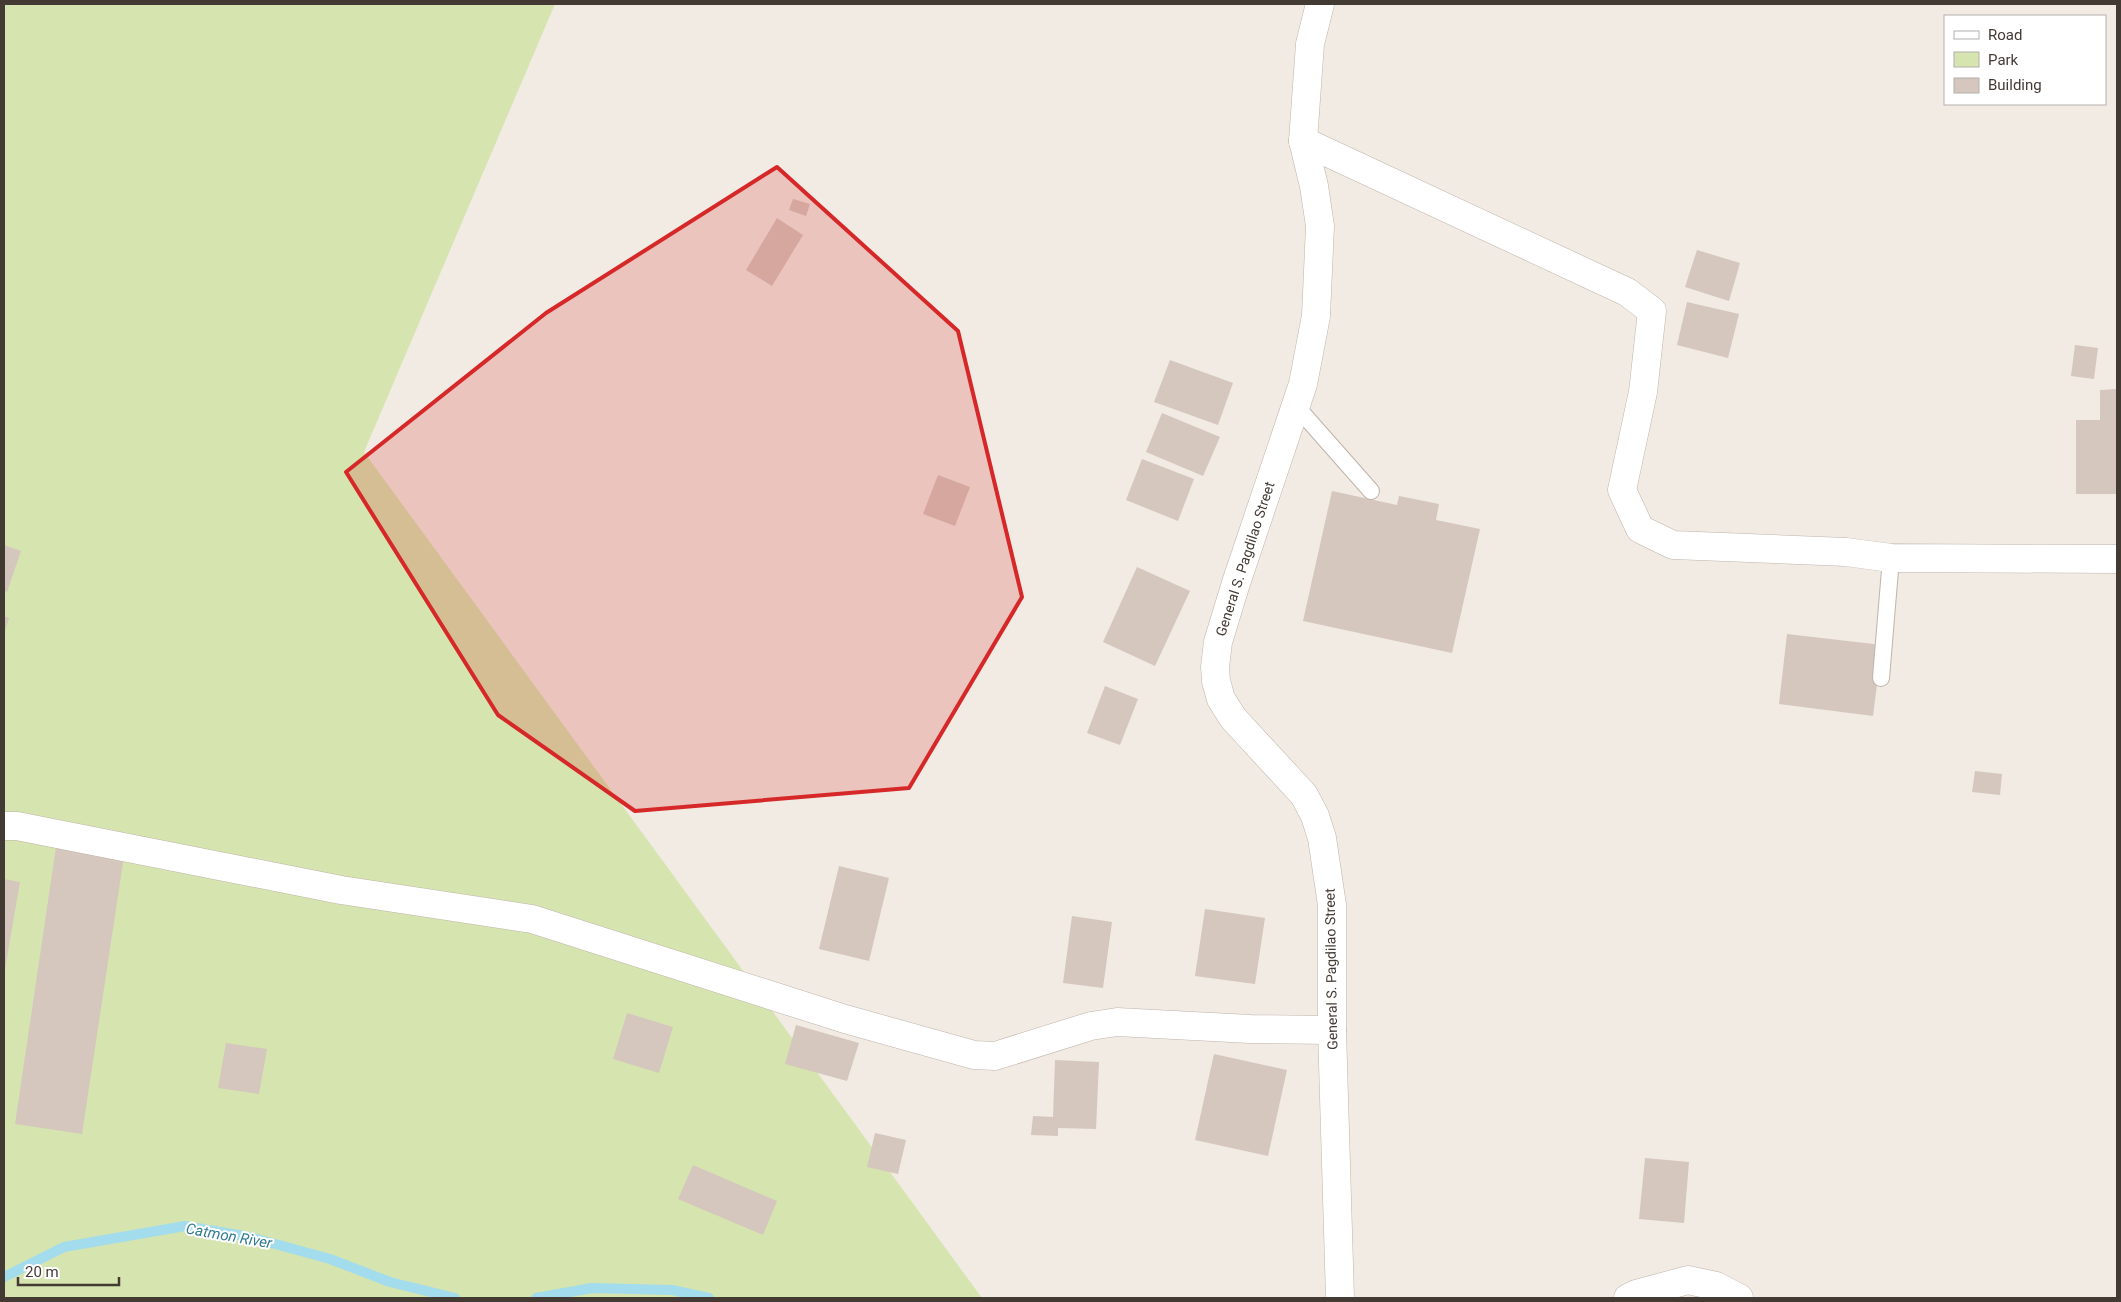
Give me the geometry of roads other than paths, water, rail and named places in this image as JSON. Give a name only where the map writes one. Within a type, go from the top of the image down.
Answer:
[{"type":"street","name":"General S. Pagdilao Street","points":[[1320,4],[1310,44],[1303,141],[1314,186],[1320,226],[1316,316],[1303,384],[1236,583],[1218,642],[1215,667],[1216,681],[1221,699],[1233,718],[1304,795],[1315,816],[1322,838],[1332,905],[1332,1030],[1340,1298]]},
{"type":"street","points":[[1303,141],[1618,288],[1652,311],[1643,392],[1622,490],[1640,529],[1672,544],[1846,552],[1892,558],[2117,559]]},
{"type":"street","points":[[4,826],[17,826],[341,890],[532,919],[845,1020],[974,1055],[995,1056],[1090,1026],[1117,1022],[1250,1029],[1332,1030]]},
{"type":"street","points":[[1628,1298],[1636,1294],[1688,1280],[1716,1286],[1739,1298]]},
{"type":"lane","points":[[1296,406],[1371,490]]},
{"type":"lane","points":[[1881,678],[1892,558]]},
{"type":"waterway","name":"Catmon River","points":[[4,1277],[64,1247],[185,1226],[250,1237],[330,1259],[390,1282],[455,1298]]},
{"type":"waterway","name":"Catmon River","points":[[536,1298],[592,1288],[672,1290],[709,1298]]}]
